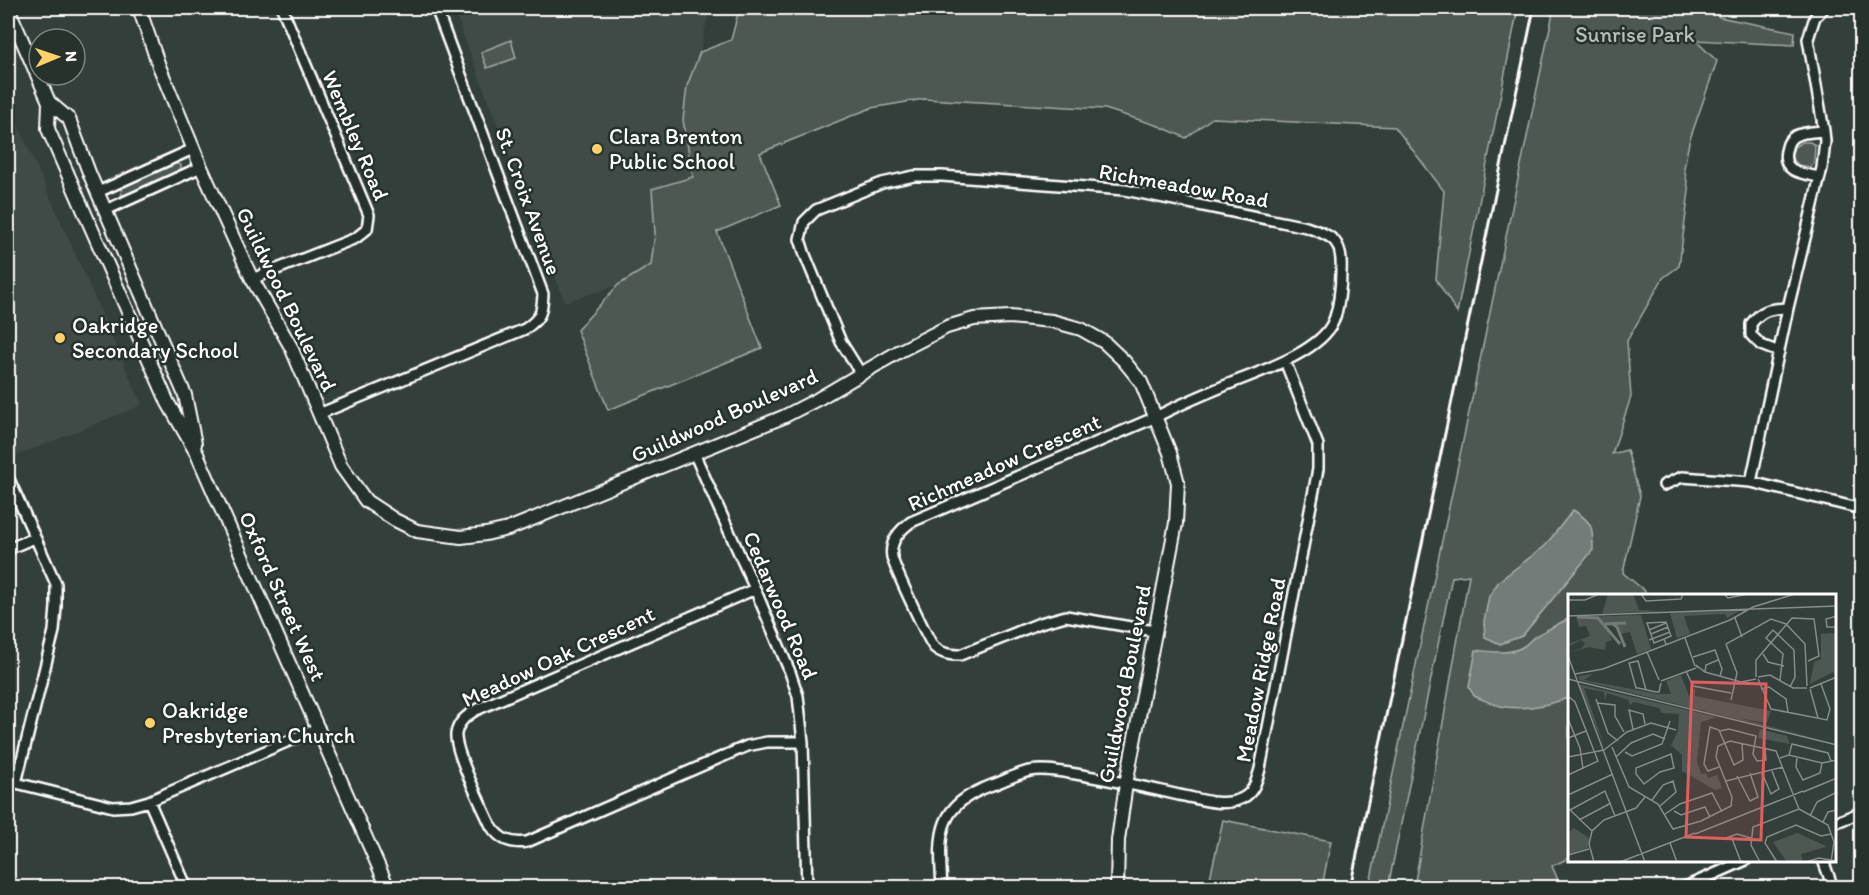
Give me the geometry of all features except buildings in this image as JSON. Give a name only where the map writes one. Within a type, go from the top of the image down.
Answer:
[{"type":"street","name":"Oxford Street West","points":[[8,8],[49,102],[48,129],[168,403],[197,454],[388,888]]},
{"type":"street","name":"Guildwood Boulevard","points":[[139,8],[159,66],[193,149],[252,279],[291,347],[341,466],[366,501],[417,531],[461,537],[508,529],[783,417],[900,351],[947,327],[974,319],[1010,318],[1052,321],[1081,329],[1104,342],[1141,382],[1170,453],[1178,483],[1176,522],[1126,783],[1118,840],[1117,888]]},
{"type":"street","name":"Wembley Road","points":[[252,279],[356,238],[367,229],[369,215],[282,8]]},
{"type":"street","name":"St. Croix Avenue","points":[[319,414],[525,329],[537,320],[542,310],[543,294],[436,8]]},
{"type":"street","points":[[1751,482],[1788,309],[1820,177],[1824,131],[1808,39],[1815,17],[1824,8]]},
{"type":"street","name":"Oxford Street West","points":[[49,102],[69,119],[186,395],[197,454]]},
{"type":"street","points":[[1820,177],[1797,173],[1787,165],[1785,159],[1792,138],[1797,135],[1824,131]]},
{"type":"street","points":[[98,192],[193,149]]},
{"type":"street","points":[[106,210],[201,167]]},
{"type":"street","name":"Richmeadow Road","points":[[861,374],[841,342],[800,238],[804,222],[816,210],[882,183],[914,176],[942,176],[1125,189],[1306,227],[1324,232],[1336,242],[1342,254],[1341,282],[1333,322],[1322,337],[1285,361],[1156,417]]},
{"type":"street","points":[[1779,352],[1761,345],[1751,335],[1751,324],[1759,314],[1772,309],[1788,309]]},
{"type":"street","name":"Meadow Ridge Road","points":[[942,888],[939,845],[943,823],[952,809],[965,798],[985,788],[1031,771],[1056,771],[1215,802],[1236,801],[1248,795],[1256,784],[1318,469],[1318,445],[1285,361]]},
{"type":"street","name":"Richmeadow Crescent","points":[[1154,631],[1066,616],[1040,622],[960,655],[948,655],[933,646],[892,557],[893,542],[900,530],[911,522],[1156,417]]},
{"type":"street","name":"Cedarwood Road","points":[[694,453],[755,589],[798,696],[803,742],[807,888]]},
{"type":"street","points":[[1664,485],[1682,477],[1751,482],[1862,509]]},
{"type":"street","points":[[9,479],[56,584],[54,631],[12,782],[113,807],[131,806],[149,801],[319,728]]},
{"type":"street","points":[[8,549],[34,538]]},
{"type":"street","name":"Meadow Oak Crescent","points":[[755,589],[476,710],[465,717],[458,727],[456,734],[458,748],[491,826],[505,840],[519,843],[527,842],[747,746],[767,742],[803,742]]},
{"type":"street","points":[[149,801],[187,888]]},
{"type":"street","points":[[1836,822],[1862,812]]},
{"type":"street","points":[[1683,888],[1744,862]]},
{"type":"street","points":[[1823,862],[1833,888]]},
{"type":"shaded area","name":"Clara Brenton Public School","points":[[453,8],[710,8],[700,52],[687,86],[683,120],[693,177],[652,189],[655,233],[651,266],[618,285],[565,302]]},
{"type":"shaded area","name":"Oakridge Secondary School","points":[[8,102],[142,405],[8,459]]},
{"type":"shaded area","points":[[1573,510],[1585,518],[1591,526],[1593,550],[1522,636],[1500,644],[1485,637],[1484,621],[1489,596],[1499,581],[1545,546]]},
{"type":"shaded area","points":[[1568,619],[1568,698],[1537,706],[1514,708],[1474,696],[1469,687],[1476,650],[1513,651],[1526,645],[1537,635]]},
{"type":"green space","points":[[741,8],[1518,8],[1457,313],[1436,279],[1444,191],[1395,127],[1212,118],[1186,138],[1159,126],[1105,109],[924,99],[871,108],[760,153],[781,205],[717,232],[762,348],[608,410],[577,330],[618,285],[651,265],[655,233],[652,189],[693,177],[683,120],[687,86],[700,52],[731,40]]},
{"type":"green space","name":"Sunrise Park","points":[[1554,8],[1715,8],[1719,17],[1795,32],[1794,45],[1695,40],[1717,61],[1689,142],[1684,168],[1689,191],[1679,266],[1663,278],[1627,341],[1631,397],[1612,454],[1627,450],[1640,496],[1623,573],[1645,591],[1644,594],[1568,594],[1568,858],[1552,866],[1561,887],[1414,887],[1469,575],[1452,577],[1388,887],[1369,888]]},
{"type":"green space","points":[[511,40],[516,58],[487,68],[481,52]]},
{"type":"green space","points":[[1802,142],[1815,145],[1814,162],[1810,167],[1798,165],[1791,157],[1794,147]]},
{"type":"green space","points":[[175,163],[181,165],[181,172],[126,196],[121,194],[122,186]]},
{"type":"green space","points":[[1223,820],[1331,841],[1322,887],[1208,887]]},
{"type":"railway","points":[[1350,888],[1534,8]]},
{"type":"place","name":"Clara Brenton Public School","points":[[597,149]]},
{"type":"place","name":"Oakridge Secondary School","points":[[60,338]]},
{"type":"place","name":"Oakridge Presbyterian Church","points":[[150,723]]}]
